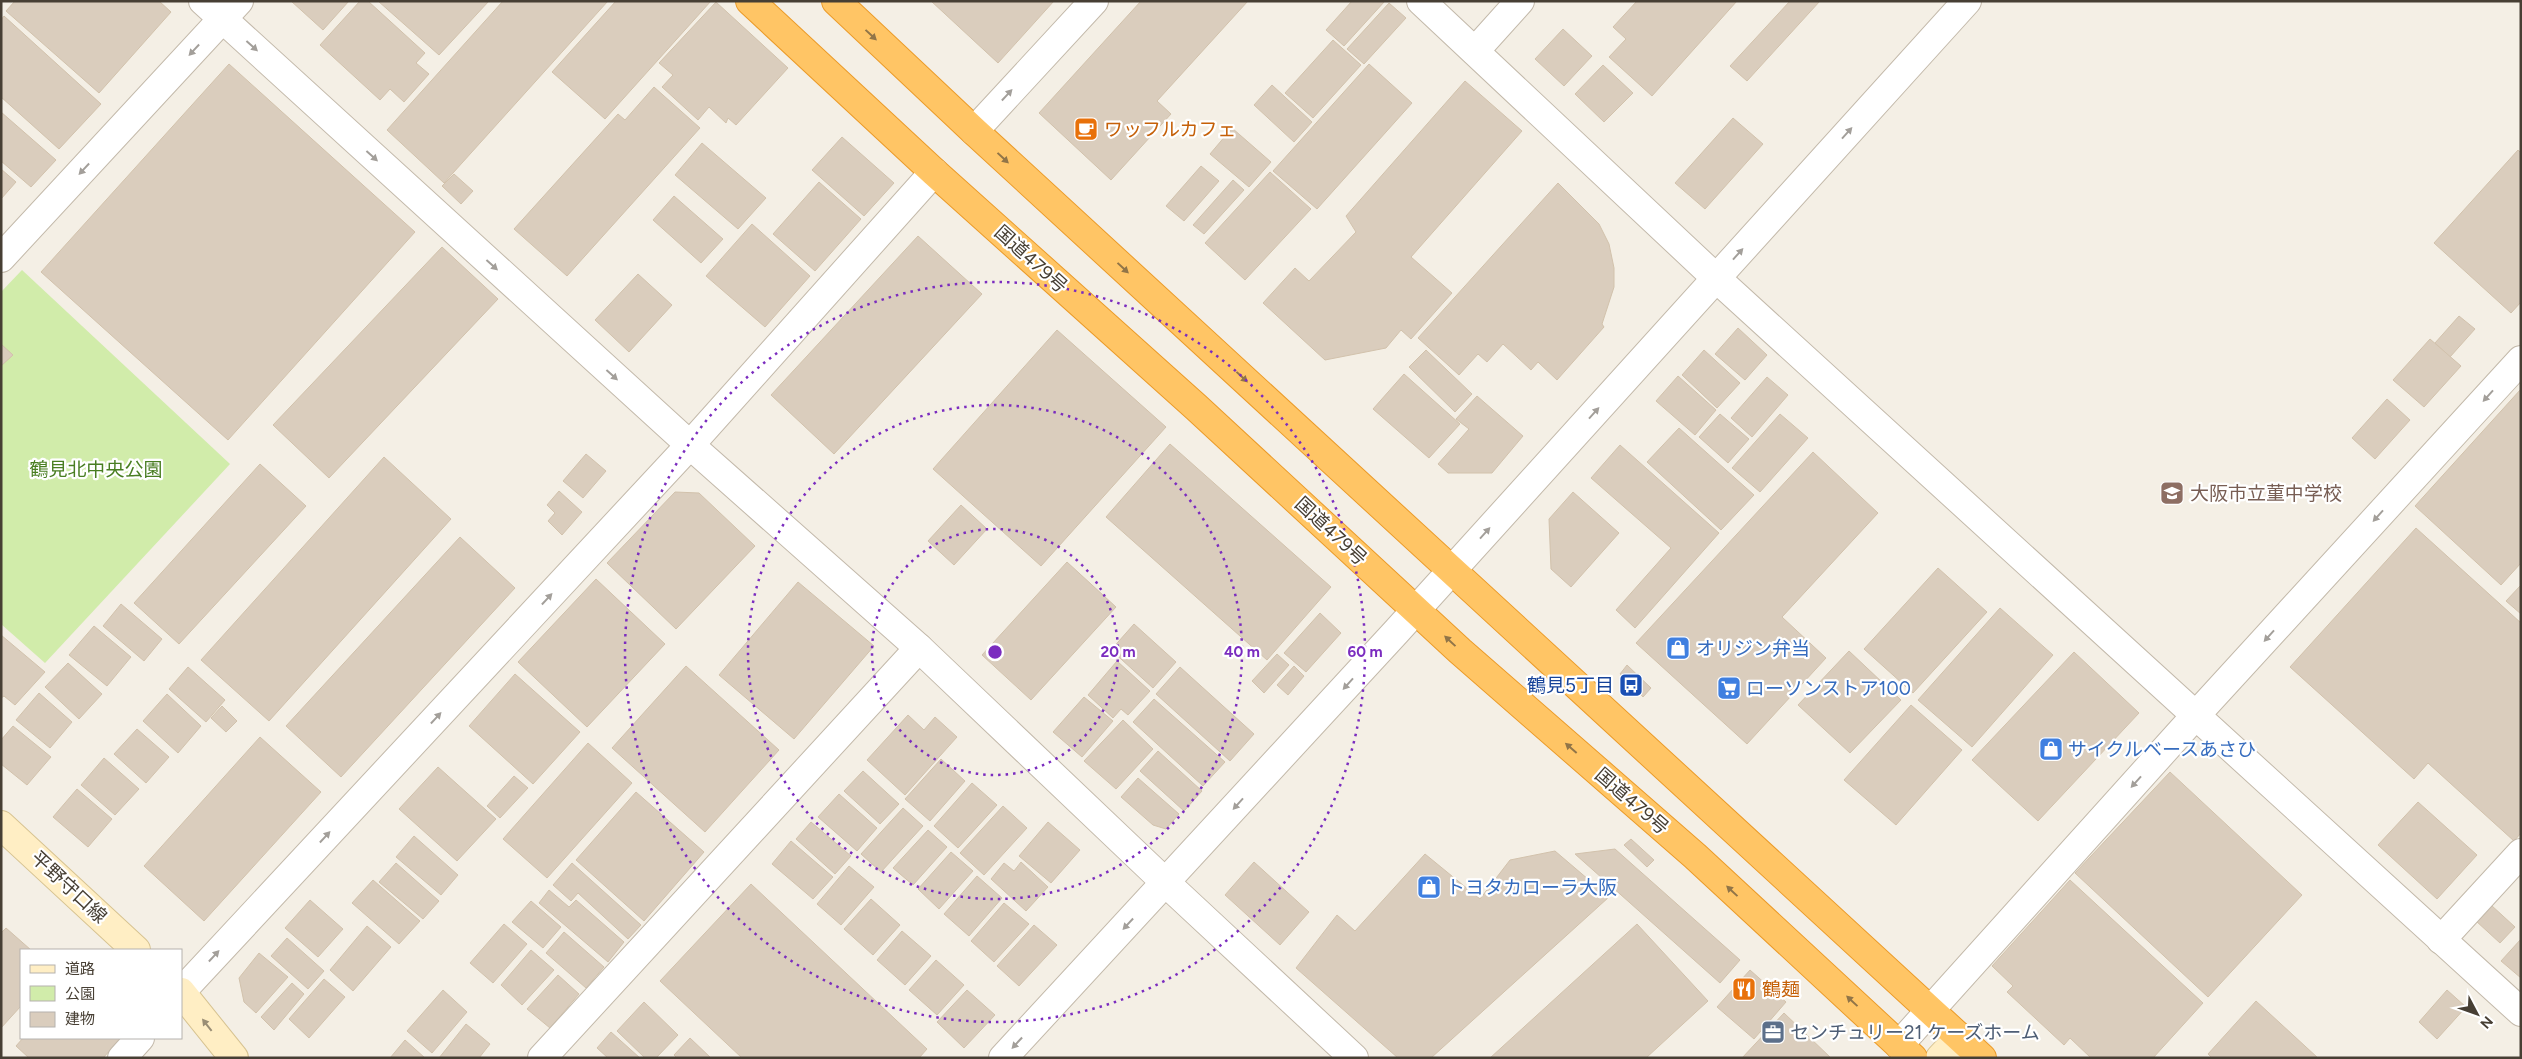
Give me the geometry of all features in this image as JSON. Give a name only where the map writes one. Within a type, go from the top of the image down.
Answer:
[{"type":"highway","name":"国道479号","points":[[750,1],[934,172],[1196,407],[1416,610],[1694,856],[1906,1051]]},
{"type":"highway","points":[[836,1],[974,131],[1982,1058]]},
{"type":"main road","name":"平野守口線","points":[[1,825],[135,949]]},
{"type":"main road","points":[[182,993],[234,1058]]},
{"type":"main road","points":[[1940,1058],[1960,1037]]},
{"type":"street","points":[[974,131],[1094,1]]},
{"type":"street","points":[[1421,1],[1716,278],[2521,1012]]},
{"type":"street","points":[[1475,51],[1520,1]]},
{"type":"street","points":[[1003,1058],[1416,610],[1967,1]]},
{"type":"street","points":[[1,258],[222,7],[690,446],[919,648],[1166,883],[1354,1058]]},
{"type":"street","points":[[182,991],[690,446],[934,172]]},
{"type":"street","points":[[1906,1051],[1931,1010],[2196,715],[2521,360]]},
{"type":"street","points":[[542,1058],[919,648]]},
{"type":"street","points":[[2441,940],[2521,853]]},
{"type":"street","points":[[122,1058],[139,1039]]},
{"type":"green space","name":"鶴見北中央公園","points":[[22,270],[230,464],[45,663],[1,624],[1,292]]},
{"type":"building","points":[[15,1],[159,1],[171,12],[99,93],[6,11]]},
{"type":"building","points":[[291,1],[349,1],[323,30]]},
{"type":"building","points":[[360,1],[368,1],[425,53],[416,63],[429,74],[404,102],[390,89],[380,100],[320,45]]},
{"type":"building","points":[[378,1],[489,1],[439,55]]},
{"type":"building","points":[[503,1],[608,1],[444,183],[387,130]]},
{"type":"building","points":[[616,1],[711,1],[605,119],[552,72]]},
{"type":"building","points":[[931,1],[1054,1],[998,63]]},
{"type":"building","points":[[1141,1],[1248,1],[1157,101],[1171,114],[1111,180],[1039,113]]},
{"type":"building","points":[[1352,1],[1385,1],[1344,46],[1326,30]]},
{"type":"building","points":[[1637,1],[1737,1],[1652,96],[1609,57],[1626,39],[1613,27]]},
{"type":"building","points":[[1790,1],[1820,1],[1747,81],[1730,66]]},
{"type":"building","points":[[716,2],[788,68],[736,125],[728,118],[726,123],[709,107],[698,120],[662,87],[673,75],[659,63]]},
{"type":"building","points":[[1389,3],[1406,18],[1364,64],[1347,49]]},
{"type":"building","points":[[4,16],[101,104],[59,149],[1,97],[1,20]]},
{"type":"building","points":[[1563,29],[1592,56],[1564,86],[1535,59]]},
{"type":"building","points":[[1333,40],[1361,65],[1313,118],[1285,93]]},
{"type":"building","points":[[229,64],[415,232],[228,440],[41,272]]},
{"type":"building","points":[[1369,64],[1412,103],[1317,209],[1273,171]]},
{"type":"building","points":[[1603,65],[1633,93],[1604,122],[1575,94]]},
{"type":"building","points":[[1465,81],[1522,131],[1411,257],[1452,293],[1411,339],[1401,330],[1386,348],[1325,360],[1263,303],[1295,268],[1309,281],[1356,232],[1346,216]]},
{"type":"building","points":[[1272,85],[1312,122],[1294,142],[1254,105]]},
{"type":"building","points":[[654,87],[700,128],[567,276],[514,229],[618,114],[625,120]]},
{"type":"building","points":[[1,112],[56,160],[31,187],[1,161]]},
{"type":"building","points":[[1733,118],[1763,144],[1705,209],[1675,183]]},
{"type":"building","points":[[1232,128],[1271,162],[1249,187],[1210,154]]},
{"type":"building","points":[[842,137],[894,183],[864,216],[812,170]]},
{"type":"building","points":[[702,143],[766,198],[738,229],[675,175]]},
{"type":"building","points":[[2518,150],[2521,153],[2521,302],[2511,313],[2434,243]]},
{"type":"building","points":[[1201,166],[1219,181],[1184,221],[1166,206]]},
{"type":"building","points":[[1,169],[16,182],[1,199]]},
{"type":"building","points":[[1270,172],[1311,209],[1245,280],[1205,243]]},
{"type":"building","points":[[454,174],[473,191],[461,204],[442,186]]},
{"type":"building","points":[[1233,180],[1244,190],[1204,234],[1193,225]]},
{"type":"building","points":[[819,182],[861,219],[815,271],[773,234]]},
{"type":"building","points":[[1558,183],[1599,224],[1609,244],[1614,268],[1614,287],[1602,324],[1604,327],[1557,380],[1538,362],[1531,370],[1503,344],[1487,362],[1478,354],[1459,375],[1418,338]]},
{"type":"building","points":[[674,196],[723,239],[701,263],[653,220]]},
{"type":"building","points":[[752,224],[810,276],[765,327],[706,276]]},
{"type":"building","points":[[918,236],[982,294],[834,454],[771,395]]},
{"type":"building","points":[[442,247],[498,299],[329,478],[273,425]]},
{"type":"building","points":[[638,274],[672,305],[629,352],[595,320]]},
{"type":"building","points":[[2459,316],[2475,329],[2450,357],[2435,343]]},
{"type":"building","points":[[1738,328],[1767,355],[1745,380],[1715,354]]},
{"type":"building","points":[[1057,330],[1166,427],[1041,566],[933,469]]},
{"type":"building","points":[[2430,339],[2461,366],[2424,407],[2393,380]]},
{"type":"building","points":[[1,344],[13,355],[1,366]]},
{"type":"building","points":[[1426,350],[1472,394],[1455,412],[1409,367]]},
{"type":"building","points":[[1704,350],[1740,383],[1717,408],[1682,375]]},
{"type":"building","points":[[1404,374],[1460,424],[1429,458],[1373,409]]},
{"type":"building","points":[[1678,376],[1716,410],[1695,435],[1656,401]]},
{"type":"building","points":[[1767,377],[1788,395],[1752,437],[1731,418]]},
{"type":"building","points":[[2521,389],[2521,563],[2501,585],[2415,506]]},
{"type":"building","points":[[1477,396],[1523,436],[1492,473],[1448,473],[1438,464],[1469,429],[1456,419]]},
{"type":"building","points":[[2387,399],[2410,420],[2375,459],[2352,438]]},
{"type":"building","points":[[1720,414],[1749,439],[1728,463],[1699,437]]},
{"type":"building","points":[[1780,414],[1808,438],[1760,492],[1732,468]]},
{"type":"building","points":[[1679,428],[1754,495],[1721,530],[1647,462]]},
{"type":"building","points":[[1170,444],[1331,587],[1267,660],[1106,517]]},
{"type":"building","points":[[1620,445],[1719,533],[1635,628],[1616,610],[1671,548],[1591,478]]},
{"type":"building","points":[[1813,452],[1878,513],[1782,617],[1826,658],[1747,744],[1636,643]]},
{"type":"building","points":[[586,454],[606,471],[583,498],[563,481]]},
{"type":"building","points":[[384,457],[451,519],[269,721],[201,660]]},
{"type":"building","points":[[260,464],[306,506],[179,644],[134,603]]},
{"type":"building","points":[[559,491],[582,512],[562,535],[548,521],[555,513],[547,505]]},
{"type":"building","points":[[675,492],[699,493],[755,546],[676,629],[607,563]]},
{"type":"building","points":[[1573,492],[1619,533],[1571,587],[1551,569],[1549,519]]},
{"type":"building","points":[[961,505],[987,529],[954,565],[928,541]]},
{"type":"building","points":[[2416,528],[2521,623],[2521,833],[2514,841],[2428,763],[2414,779],[2290,667]]},
{"type":"building","points":[[460,537],[515,588],[341,777],[286,726]]},
{"type":"building","points":[[1067,562],[1116,607],[1031,700],[982,655]]},
{"type":"building","points":[[1938,568],[1987,612],[1913,693],[1864,649]]},
{"type":"building","points":[[596,579],[665,644],[587,727],[518,662]]},
{"type":"building","points":[[798,582],[874,646],[794,739],[719,675]]},
{"type":"building","points":[[2521,585],[2521,614],[2506,601]]},
{"type":"building","points":[[121,604],[162,639],[144,661],[103,626]]},
{"type":"building","points":[[2000,608],[2053,655],[1972,747],[1918,700]]},
{"type":"building","points":[[1320,613],[1341,633],[1306,672],[1284,653]]},
{"type":"building","points":[[1134,624],[1176,662],[1153,688],[1111,650]]},
{"type":"building","points":[[94,626],[131,657],[107,686],[69,655]]},
{"type":"building","points":[[1,635],[45,672],[15,705],[4,696],[1,698]]},
{"type":"building","points":[[1849,651],[1901,700],[1850,753],[1798,705]]},
{"type":"building","points":[[2074,652],[2139,713],[2038,821],[1972,760]]},
{"type":"building","points":[[1277,654],[1289,665],[1264,693],[1252,681]]},
{"type":"building","points":[[1117,661],[1150,691],[1128,715],[1121,709],[1113,718],[1088,695]]},
{"type":"building","points":[[68,663],[102,694],[79,719],[45,687]]},
{"type":"building","points":[[1627,665],[1651,688],[1643,697],[1620,674]]},
{"type":"building","points":[[686,666],[779,750],[705,832],[612,748]]},
{"type":"building","points":[[1294,666],[1304,676],[1288,695],[1277,685]]},
{"type":"building","points":[[188,667],[225,700],[206,722],[169,689]]},
{"type":"building","points":[[1180,667],[1254,734],[1230,761],[1156,694]]},
{"type":"building","points":[[515,674],[580,732],[533,784],[469,726]]},
{"type":"building","points":[[39,693],[72,722],[50,748],[16,720]]},
{"type":"building","points":[[167,694],[201,726],[178,753],[143,721]]},
{"type":"building","points":[[1084,697],[1113,721],[1082,757],[1053,732]]},
{"type":"building","points":[[1154,699],[1225,762],[1203,786],[1133,722]]},
{"type":"building","points":[[1911,705],[1962,750],[1896,825],[1844,780]]},
{"type":"building","points":[[222,706],[237,721],[226,732],[211,718]]},
{"type":"building","points":[[908,715],[924,730],[935,717],[957,737],[905,795],[867,760]]},
{"type":"building","points":[[1123,720],[1153,749],[1116,789],[1084,761]]},
{"type":"building","points":[[13,726],[51,757],[27,785],[1,764],[1,740]]},
{"type":"building","points":[[137,729],[169,757],[146,783],[114,754]]},
{"type":"building","points":[[260,737],[321,792],[204,921],[144,866]]},
{"type":"building","points":[[588,743],[632,783],[547,878],[503,839]]},
{"type":"building","points":[[1158,751],[1202,791],[1184,811],[1140,771]]},
{"type":"building","points":[[104,758],[139,789],[115,815],[81,785]]},
{"type":"building","points":[[941,759],[965,781],[930,821],[905,799]]},
{"type":"building","points":[[438,767],[496,819],[457,861],[399,809]]},
{"type":"building","points":[[863,771],[899,804],[880,824],[844,791]]},
{"type":"building","points":[[2170,772],[2302,895],[2208,997],[2075,873]]},
{"type":"building","points":[[514,776],[528,788],[500,818],[487,806]]},
{"type":"building","points":[[1138,778],[1179,814],[1166,829],[1153,825],[1121,797]]},
{"type":"building","points":[[972,783],[997,805],[958,848],[934,826]]},
{"type":"building","points":[[77,789],[112,819],[88,847],[53,817]]},
{"type":"building","points":[[636,792],[704,852],[644,921],[576,860]]},
{"type":"building","points":[[839,794],[877,828],[857,851],[818,817]]},
{"type":"building","points":[[2418,802],[2477,855],[2437,899],[2378,845]]},
{"type":"building","points":[[1003,806],[1027,828],[984,875],[960,853]]},
{"type":"building","points":[[903,808],[923,826],[881,872],[861,854]]},
{"type":"building","points":[[811,822],[851,856],[835,874],[796,839]]},
{"type":"building","points":[[1048,822],[1080,850],[1051,883],[1019,856]]},
{"type":"building","points":[[928,830],[947,847],[913,885],[893,868]]},
{"type":"building","points":[[414,836],[458,875],[441,895],[396,857]]},
{"type":"building","points":[[1631,839],[1654,860],[1647,867],[1624,845]]},
{"type":"building","points":[[791,841],[833,877],[813,899],[772,864]]},
{"type":"building","points":[[1615,849],[1740,960],[1720,983],[1575,854]]},
{"type":"building","points":[[1555,851],[1609,897],[1431,1058],[1398,1058],[1296,968],[1337,915],[1355,931],[1425,854],[1480,899],[1510,860]]},
{"type":"building","points":[[951,852],[973,871],[939,909],[918,889]]},
{"type":"building","points":[[1021,862],[1048,887],[1026,911],[991,879],[1004,863],[1014,871]]},
{"type":"building","points":[[1254,862],[1309,912],[1280,945],[1225,895]]},
{"type":"building","points":[[396,863],[439,901],[423,919],[379,882]]},
{"type":"building","points":[[572,863],[641,925],[628,939],[578,893],[571,901],[553,885]]},
{"type":"building","points":[[849,866],[874,887],[841,925],[817,904]]},
{"type":"building","points":[[977,876],[1002,898],[969,936],[944,914]]},
{"type":"building","points":[[373,880],[420,921],[399,944],[352,903]]},
{"type":"building","points":[[2070,880],[2203,1003],[2153,1058],[2091,1058],[2070,1038],[2064,1045],[2007,992],[2013,986],[1992,966]]},
{"type":"building","points":[[751,884],[927,1049],[919,1058],[742,1058],[660,981]]},
{"type":"building","points":[[549,890],[569,907],[576,900],[624,942],[608,962],[539,903]]},
{"type":"building","points":[[871,899],[900,925],[873,955],[844,929]]},
{"type":"building","points":[[310,900],[343,929],[318,957],[285,928]]},
{"type":"building","points":[[531,901],[561,927],[543,948],[512,922]]},
{"type":"building","points":[[1004,903],[1029,924],[994,962],[971,941]]},
{"type":"building","points":[[2491,905],[2515,927],[2500,943],[2476,921]]},
{"type":"building","points":[[504,924],[527,944],[493,983],[470,963]]},
{"type":"building","points":[[1637,924],[1708,1001],[1646,1058],[1490,1058]]},
{"type":"building","points":[[1034,925],[1057,945],[1019,986],[997,966]]},
{"type":"building","points":[[367,926],[391,947],[353,991],[330,970]]},
{"type":"building","points":[[6,928],[30,949],[20,949],[20,1007],[1,1028],[1,933]]},
{"type":"building","points":[[902,931],[931,956],[905,985],[877,960]]},
{"type":"building","points":[[564,932],[604,967],[586,988],[546,953]]},
{"type":"building","points":[[287,938],[324,971],[308,989],[271,956]]},
{"type":"building","points":[[2521,939],[2521,978],[2501,961]]},
{"type":"building","points":[[531,950],[554,970],[522,1005],[501,985]]},
{"type":"building","points":[[259,953],[288,977],[256,1013],[244,1002],[239,978]]},
{"type":"building","points":[[936,960],[964,985],[937,1015],[909,990]]},
{"type":"building","points":[[1750,970],[1786,1002],[1754,1039],[1717,1007]]},
{"type":"building","points":[[558,975],[579,994],[550,1028],[527,1009]]},
{"type":"building","points":[[324,979],[345,997],[309,1038],[289,1019]]},
{"type":"building","points":[[292,983],[304,994],[274,1030],[261,1017]]},
{"type":"building","points":[[443,990],[467,1012],[432,1053],[407,1031]]},
{"type":"building","points":[[967,990],[995,1015],[964,1048],[937,1022]]},
{"type":"building","points":[[2447,990],[2466,1007],[2437,1039],[2419,1022]]},
{"type":"building","points":[[2256,1001],[2318,1058],[2212,1058],[2208,1054]]},
{"type":"building","points":[[644,1002],[678,1035],[656,1058],[645,1058],[617,1031]]},
{"type":"building","points":[[1784,1013],[1831,1058],[1742,1058]]},
{"type":"building","points":[[466,1024],[490,1044],[479,1058],[439,1058]]},
{"type":"building","points":[[611,1032],[640,1058],[608,1058],[597,1048]]},
{"type":"building","points":[[690,1038],[711,1058],[677,1058],[674,1055]]},
{"type":"building","points":[[22,1039],[120,1039],[103,1058],[29,1058],[16,1046]]},
{"type":"building","points":[[405,1040],[425,1058],[390,1058]]},
{"type":"place","name":"ワッフルカフェ","points":[[1086,129]]},
{"type":"place","name":"大阪市立菫中学校","points":[[2172,493]]},
{"type":"place","name":"オリジン弁当","points":[[1678,648]]},
{"type":"place","name":"鶴見5丁目","points":[[1631,685]]},
{"type":"place","name":"ローソンストア100","points":[[1729,688]]},
{"type":"place","name":"サイクルベースあさひ","points":[[2051,749]]},
{"type":"place","name":"トヨタカローラ大阪","points":[[1429,887]]},
{"type":"place","name":"鶴麺","points":[[1744,989]]},
{"type":"place","name":"センチュリー21 ケーズホーム","points":[[1773,1032]]}]
